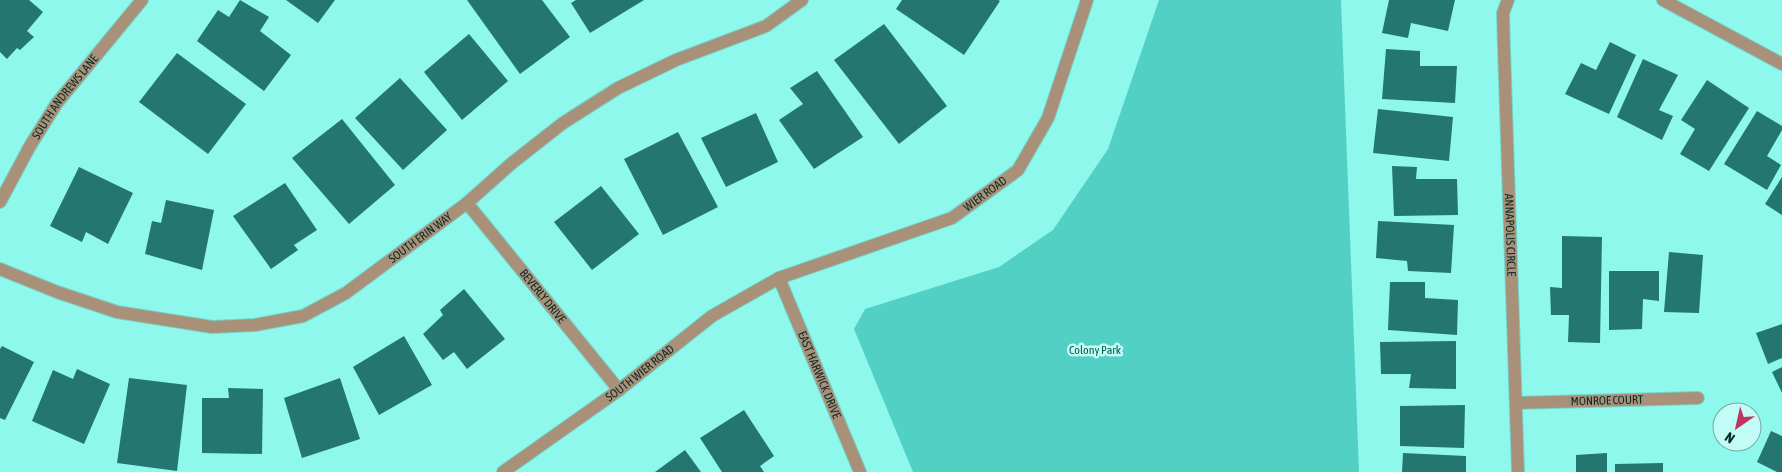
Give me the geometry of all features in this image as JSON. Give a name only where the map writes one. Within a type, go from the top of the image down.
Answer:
[{"type":"street","name":"SOUTH ANDREWS LANE","points":[[0,202],[30,146],[57,103],[142,0]]},
{"type":"street","name":"SOUTH ERIN WAY","points":[[0,269],[56,292],[117,312],[212,326],[255,325],[303,316],[346,293],[467,203],[512,163],[563,123],[618,88],[676,60],[766,26],[802,0]]},
{"type":"street","name":"WIER ROAD","points":[[779,278],[952,218],[1018,170],[1048,118],[1086,0]]},
{"type":"street","name":"ANNAPOLIS CIRCLE","points":[[1508,0],[1503,13],[1518,472]]},
{"type":"street","points":[[1663,0],[1782,64]]},
{"type":"street","name":"BEVERLY DRIVE","points":[[467,203],[619,390]]},
{"type":"street","name":"SOUTH WIER ROAD","points":[[504,472],[619,390],[712,316],[779,278]]},
{"type":"street","name":"EAST HARWICK DRIVE","points":[[779,278],[860,472]]},
{"type":"street","name":"MONROE COURT","points":[[1516,403],[1698,398]]},
{"type":"green space","name":"Colony Park","points":[[1159,0],[1341,0],[1359,472],[913,472],[854,329],[865,309],[999,267],[1053,230],[1108,149]]},
{"type":"building","points":[[0,0],[29,0],[43,12],[27,31],[34,37],[20,50],[17,48],[7,59],[0,52]]},
{"type":"building","points":[[240,0],[269,17],[260,31],[291,55],[264,91],[197,41],[218,10],[229,17]]},
{"type":"building","points":[[286,0],[335,0],[318,23]]},
{"type":"building","points":[[467,0],[542,0],[570,37],[520,74]]},
{"type":"building","points":[[576,0],[644,0],[590,33],[571,3]]},
{"type":"building","points":[[902,0],[1000,1],[964,55],[896,9]]},
{"type":"building","points":[[1389,0],[1455,0],[1448,31],[1411,23],[1408,38],[1382,33]]},
{"type":"building","points":[[884,24],[947,106],[899,144],[834,60]]},
{"type":"building","points":[[469,34],[508,81],[462,120],[424,72]]},
{"type":"building","points":[[1610,42],[1636,55],[1609,114],[1565,94],[1581,63],[1596,70]]},
{"type":"building","points":[[1386,49],[1420,51],[1420,66],[1457,66],[1455,103],[1382,99]]},
{"type":"building","points":[[177,53],[246,104],[208,154],[139,102]]},
{"type":"building","points":[[1643,59],[1678,75],[1659,110],[1673,116],[1662,140],[1617,117]]},
{"type":"building","points":[[817,71],[863,137],[814,169],[779,120],[803,104],[790,88]]},
{"type":"building","points":[[400,78],[447,130],[403,170],[355,118]]},
{"type":"building","points":[[1707,80],[1749,108],[1709,171],[1680,154],[1695,129],[1681,120]]},
{"type":"building","points":[[1378,109],[1453,117],[1449,161],[1373,153]]},
{"type":"building","points":[[1757,111],[1782,126],[1782,130],[1767,156],[1781,165],[1767,190],[1724,164]]},
{"type":"building","points":[[756,113],[778,162],[726,187],[701,138]]},
{"type":"building","points":[[342,119],[395,185],[349,224],[292,158]]},
{"type":"building","points":[[678,132],[718,207],[663,235],[624,159]]},
{"type":"building","points":[[1392,166],[1417,167],[1416,179],[1457,179],[1458,215],[1394,216]]},
{"type":"building","points":[[79,167],[133,193],[108,244],[86,232],[82,242],[50,226]]},
{"type":"building","points":[[1782,177],[1782,215],[1765,204]]},
{"type":"building","points":[[285,183],[317,230],[294,245],[298,250],[271,269],[233,216]]},
{"type":"building","points":[[601,186],[639,234],[592,270],[554,222]]},
{"type":"building","points":[[166,200],[214,210],[202,270],[145,254],[152,221],[161,223]]},
{"type":"building","points":[[1378,221],[1454,225],[1451,273],[1408,271],[1407,261],[1376,258]]},
{"type":"building","points":[[1562,236],[1602,237],[1600,343],[1568,342],[1569,315],[1551,315],[1550,287],[1562,288]]},
{"type":"building","points":[[1669,252],[1703,255],[1699,313],[1664,312]]},
{"type":"building","points":[[1609,271],[1659,271],[1659,301],[1643,299],[1642,329],[1609,330]]},
{"type":"building","points":[[1390,282],[1425,282],[1425,298],[1458,300],[1457,335],[1388,330]]},
{"type":"building","points":[[464,289],[505,339],[467,369],[454,352],[443,360],[423,334],[443,315],[440,310]]},
{"type":"building","points":[[1782,324],[1782,358],[1768,364],[1756,333]]},
{"type":"building","points":[[404,336],[432,385],[379,415],[353,367]]},
{"type":"building","points":[[1456,341],[1456,389],[1409,388],[1411,374],[1381,374],[1380,342]]},
{"type":"building","points":[[2,346],[34,362],[5,420],[0,418],[0,349]]},
{"type":"building","points":[[1782,367],[1782,393],[1772,372]]},
{"type":"building","points":[[77,369],[110,384],[84,444],[32,421],[53,370],[73,379]]},
{"type":"building","points":[[129,378],[187,385],[177,471],[117,463]]},
{"type":"building","points":[[340,378],[360,439],[302,458],[284,398]]},
{"type":"building","points":[[228,388],[263,389],[262,454],[202,453],[202,398],[229,398]]},
{"type":"building","points":[[1465,405],[1464,448],[1400,446],[1400,406]]},
{"type":"building","points":[[744,410],[774,456],[760,466],[764,472],[722,472],[700,438]]},
{"type":"building","points":[[1771,431],[1782,436],[1782,472],[1777,472],[1757,462]]},
{"type":"building","points":[[685,450],[701,472],[655,472]]},
{"type":"building","points":[[1403,453],[1466,456],[1466,472],[1402,472]]},
{"type":"building","points":[[1607,453],[1607,472],[1576,472],[1576,455]]},
{"type":"building","points":[[1663,463],[1663,472],[1615,472],[1615,464]]}]
